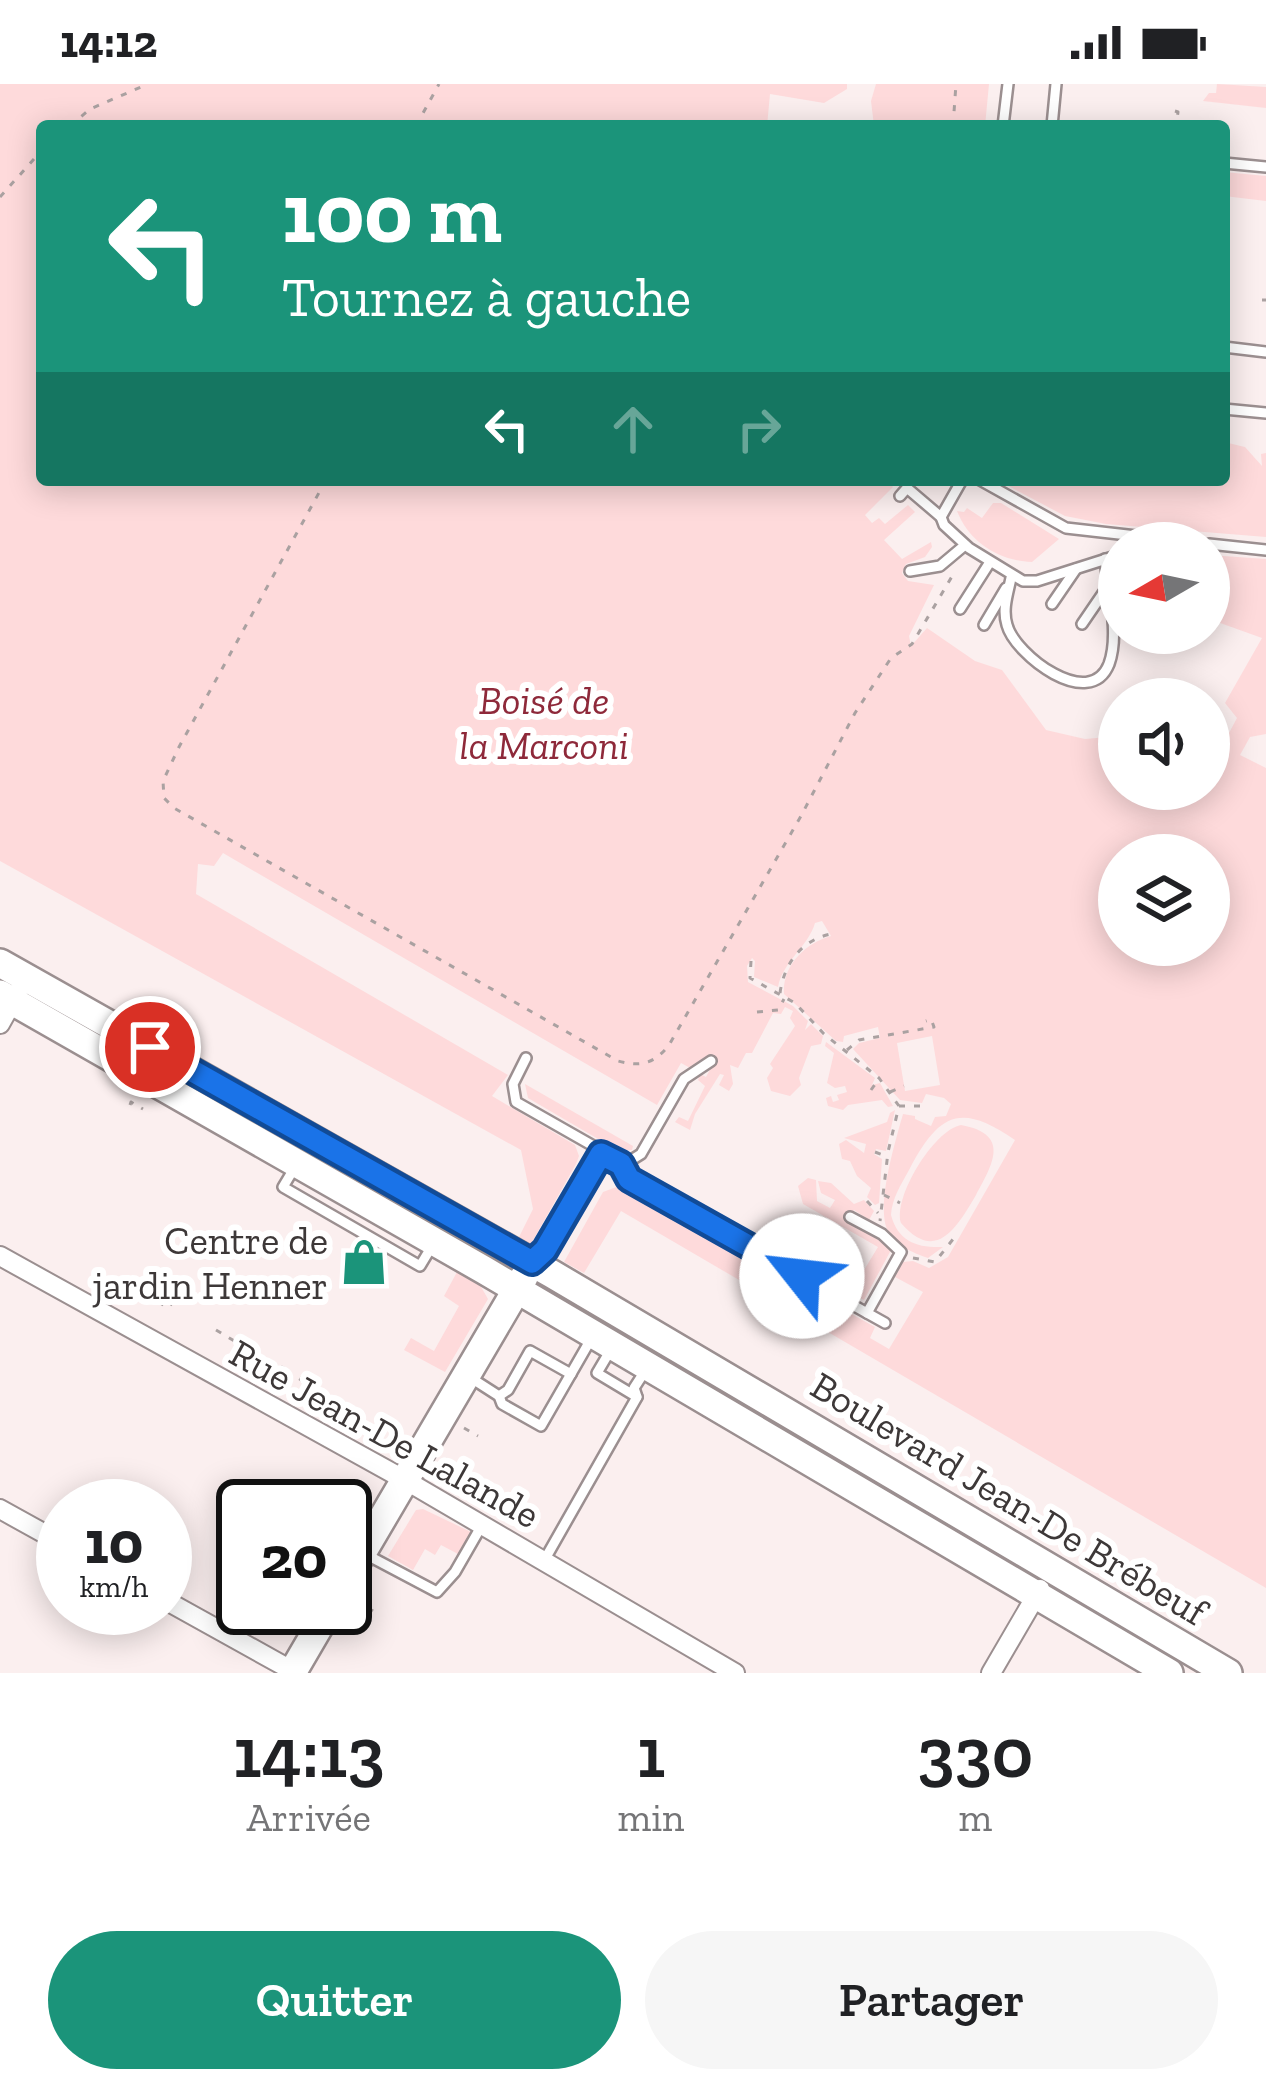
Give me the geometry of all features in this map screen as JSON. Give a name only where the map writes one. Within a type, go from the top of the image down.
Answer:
[{"type":"main road","name":"Boulevard Jean-De Brébeuf","points":[[0,963],[10,999],[297,1163],[360,1215],[435,1242],[1169,1673]]},
{"type":"main road","name":"Boulevard Jean-De Brébeuf","points":[[10,999],[532,1262],[1228,1673]]},
{"type":"main road","points":[[372,1536],[532,1262]]},
{"type":"main road","points":[[292,1672],[322,1635]]},
{"type":"street","name":"Rue Jean-De Lalande","points":[[0,1256],[405,1480],[735,1673]]},
{"type":"street","points":[[0,1509],[36,1529]]},
{"type":"street","points":[[991,1673],[1051,1569]]},
{"type":"street","points":[[192,1615],[292,1672]]},
{"type":"lane","points":[[1005,120],[1008,84]]},
{"type":"lane","points":[[1053,120],[1056,84]]},
{"type":"lane","points":[[1230,164],[1266,167]]},
{"type":"lane","points":[[1230,348],[1266,352]]},
{"type":"lane","points":[[1230,410],[1266,413]]},
{"type":"lane","points":[[922,521],[941,517],[959,486]]},
{"type":"lane","points":[[990,486],[1052,523],[1098,533]]},
{"type":"lane","points":[[900,496],[908,488],[967,546],[1011,578],[1037,580],[1098,561]]},
{"type":"lane","points":[[910,571],[940,566],[967,546]]},
{"type":"lane","points":[[1230,546],[1266,550]]},
{"type":"lane","points":[[960,609],[989,562]]},
{"type":"lane","points":[[1052,604],[1077,568]]},
{"type":"lane","points":[[1011,578],[1005,602],[1008,631],[1052,675],[1076,681],[1104,673],[1111,654]]},
{"type":"lane","points":[[984,625],[1011,578]]},
{"type":"lane","points":[[1082,624],[1098,601]]},
{"type":"lane","points":[[526,1058],[512,1084],[517,1102],[621,1164],[629,1179],[885,1323]]},
{"type":"lane","points":[[621,1164],[637,1159],[684,1079],[711,1061]]},
{"type":"lane","points":[[532,1262],[545,1250],[601,1154]]},
{"type":"lane","points":[[710,1224],[717,1211]]},
{"type":"lane","points":[[850,1217],[882,1234],[901,1252],[867,1312]]},
{"type":"lane","points":[[770,1258],[778,1243]]},
{"type":"lane","points":[[466,1375],[499,1396],[502,1404],[541,1426],[571,1374],[603,1340]]},
{"type":"lane","points":[[603,1340],[596,1373],[637,1397]]},
{"type":"lane","points":[[499,1396],[508,1390],[530,1351],[571,1374]]},
{"type":"lane","points":[[544,1561],[637,1397],[634,1388],[647,1366]]},
{"type":"lane","points":[[372,1558],[437,1594],[482,1525]]},
{"type":"path","points":[[77,120],[90,109],[148,84]]},
{"type":"path","points":[[419,120],[439,84]]},
{"type":"path","points":[[953,120],[956,84]]},
{"type":"path","points":[[1175,111],[1176,120]]},
{"type":"path","points":[[0,197],[36,157]]},
{"type":"path","points":[[323,486],[178,748],[164,781],[164,798],[291,878],[630,1064],[652,1062],[669,1046],[855,713],[891,658],[911,644],[967,546]]},
{"type":"path","points":[[757,1012],[778,1010],[786,968],[812,939],[831,934]]},
{"type":"path","points":[[752,961],[750,978],[782,996],[847,1049],[879,1078],[899,1107],[887,1157],[882,1234]]},
{"type":"path","points":[[847,1049],[859,1040],[937,1027],[932,1019],[926,1021]]},
{"type":"path","points":[[804,1029],[810,1020]]},
{"type":"path","points":[[823,1045],[825,1035]]},
{"type":"path","points":[[847,1036],[847,1049]]},
{"type":"path","points":[[871,1090],[879,1078]]},
{"type":"path","points":[[890,1092],[904,1086]]},
{"type":"path","points":[[130,1105],[143,1108]]},
{"type":"path","points":[[891,1109],[921,1106]]},
{"type":"path","points":[[875,1152],[887,1157]]},
{"type":"path","points":[[883,1195],[900,1203]]},
{"type":"path","points":[[867,1201],[880,1215]]},
{"type":"path","points":[[901,1252],[931,1263],[954,1238]]},
{"type":"path","points":[[158,1290],[154,1299],[168,1307],[172,1303]]},
{"type":"path","points":[[216,1330],[236,1342]]},
{"type":"path","points":[[283,1366],[280,1373],[299,1382],[302,1377]]},
{"type":"path","points":[[462,1426],[478,1436]]},
{"type":"path","points":[[443,1458],[459,1467]]},
{"type":"path","points":[[516,1515],[520,1501]]},
{"type":"green space","name":"Boisé de la Marconi","points":[[0,84],[847,84],[847,89],[824,103],[770,94],[768,120],[36,120],[36,486],[892,486],[865,515],[872,523],[879,518],[885,524],[908,505],[915,512],[884,540],[902,559],[931,542],[932,547],[925,557],[906,564],[902,573],[908,581],[934,585],[909,636],[911,646],[927,628],[975,661],[1002,670],[1046,730],[1098,738],[1098,810],[1230,810],[1230,731],[1237,718],[1230,709],[1230,694],[1262,638],[1230,627],[1230,556],[1266,559],[1266,734],[1250,737],[1240,755],[1266,768],[1266,1588],[621,1211],[584,1273],[564,1262],[603,1192],[619,1186],[875,1327],[870,1338],[889,1349],[923,1292],[895,1277],[903,1262],[929,1268],[948,1257],[1015,1140],[965,1118],[941,1125],[909,1170],[891,1215],[910,1242],[943,1247],[928,1258],[891,1236],[885,1220],[885,1190],[903,1114],[931,1126],[935,1117],[946,1116],[951,1104],[926,1094],[922,1103],[900,1100],[853,1049],[880,1038],[878,1027],[836,1041],[784,994],[787,974],[797,957],[831,936],[822,921],[815,923],[778,987],[754,977],[752,958],[747,966],[748,982],[793,1006],[808,1021],[805,1030],[811,1024],[823,1036],[821,1044],[811,1046],[799,1078],[801,1085],[790,1096],[771,1091],[767,1078],[773,1068],[770,1064],[795,1026],[790,1018],[793,1011],[785,1007],[781,1014],[773,1013],[752,1053],[746,1053],[738,1068],[730,1065],[733,1084],[729,1091],[719,1085],[724,1075],[720,1074],[690,1130],[675,1122],[679,1117],[688,1121],[705,1086],[698,1080],[700,1074],[706,1077],[713,1057],[692,1069],[681,1063],[657,1105],[223,853],[214,866],[198,864],[196,894],[508,1075],[492,1096],[575,1145],[579,1156],[531,1244],[519,1237],[533,1209],[521,1150],[0,861]],"holes":[[[932,1036],[940,1085],[905,1091],[897,1043]]]},
{"type":"green space","points":[[876,84],[989,84],[986,120],[873,120],[871,101]]},
{"type":"green space","points":[[1217,84],[1266,87],[1266,108],[1203,101],[1209,93],[1216,93]]},
{"type":"green space","points":[[1230,173],[1266,176],[1266,201],[1230,197]]},
{"type":"green space","points":[[1230,443],[1245,447],[1262,466],[1261,454],[1266,453],[1266,537],[1230,534],[1230,522],[1098,522],[1065,516],[1008,486],[1230,486]]},
{"type":"green space","points":[[993,503],[1001,503],[1059,539],[1032,562],[997,554],[969,532],[957,511],[967,508],[982,518]]},
{"type":"green space","points":[[826,1042],[875,1078],[872,1085],[880,1083],[893,1106],[882,1100],[848,1105],[843,1110],[828,1106],[826,1098],[831,1096],[833,1102],[847,1092],[845,1086],[835,1088],[827,1083],[834,1053]]},
{"type":"green space","points":[[525,1084],[633,1146],[632,1150],[617,1150],[528,1098]]},
{"type":"green space","points":[[895,1110],[886,1151],[876,1149],[874,1154],[882,1159],[879,1203],[875,1205],[867,1197],[871,1188],[857,1176],[850,1161],[842,1159],[839,1144],[846,1140],[864,1153],[866,1144],[844,1138],[887,1122]]},
{"type":"green space","points":[[961,1125],[987,1135],[994,1152],[992,1162],[954,1228],[936,1241],[925,1241],[901,1223],[903,1197],[928,1151]]},
{"type":"green space","points":[[808,1178],[816,1180],[817,1201],[830,1208],[835,1200],[821,1193],[818,1181],[831,1183],[854,1204],[864,1200],[874,1211],[869,1220],[854,1210],[848,1221],[891,1250],[864,1300],[786,1259],[788,1252],[782,1251],[788,1240],[858,1280],[878,1247],[803,1204],[798,1186]]},
{"type":"green space","points":[[457,1272],[480,1285],[488,1299],[445,1372],[404,1350],[411,1338],[434,1351],[459,1306],[444,1296]]},
{"type":"green space","points":[[698,1380],[786,1425],[1032,1572],[1025,1575]]},
{"type":"green space","points":[[416,1510],[471,1532],[458,1554],[441,1545],[435,1555],[425,1549],[413,1570],[388,1556]]},
{"type":"place","name":"Centre de jardin Henner","points":[[364,1262]]},
{"type":"route","points":[[150,1047],[532,1262],[542,1256],[601,1154],[621,1164],[629,1179],[802,1276]]}]
